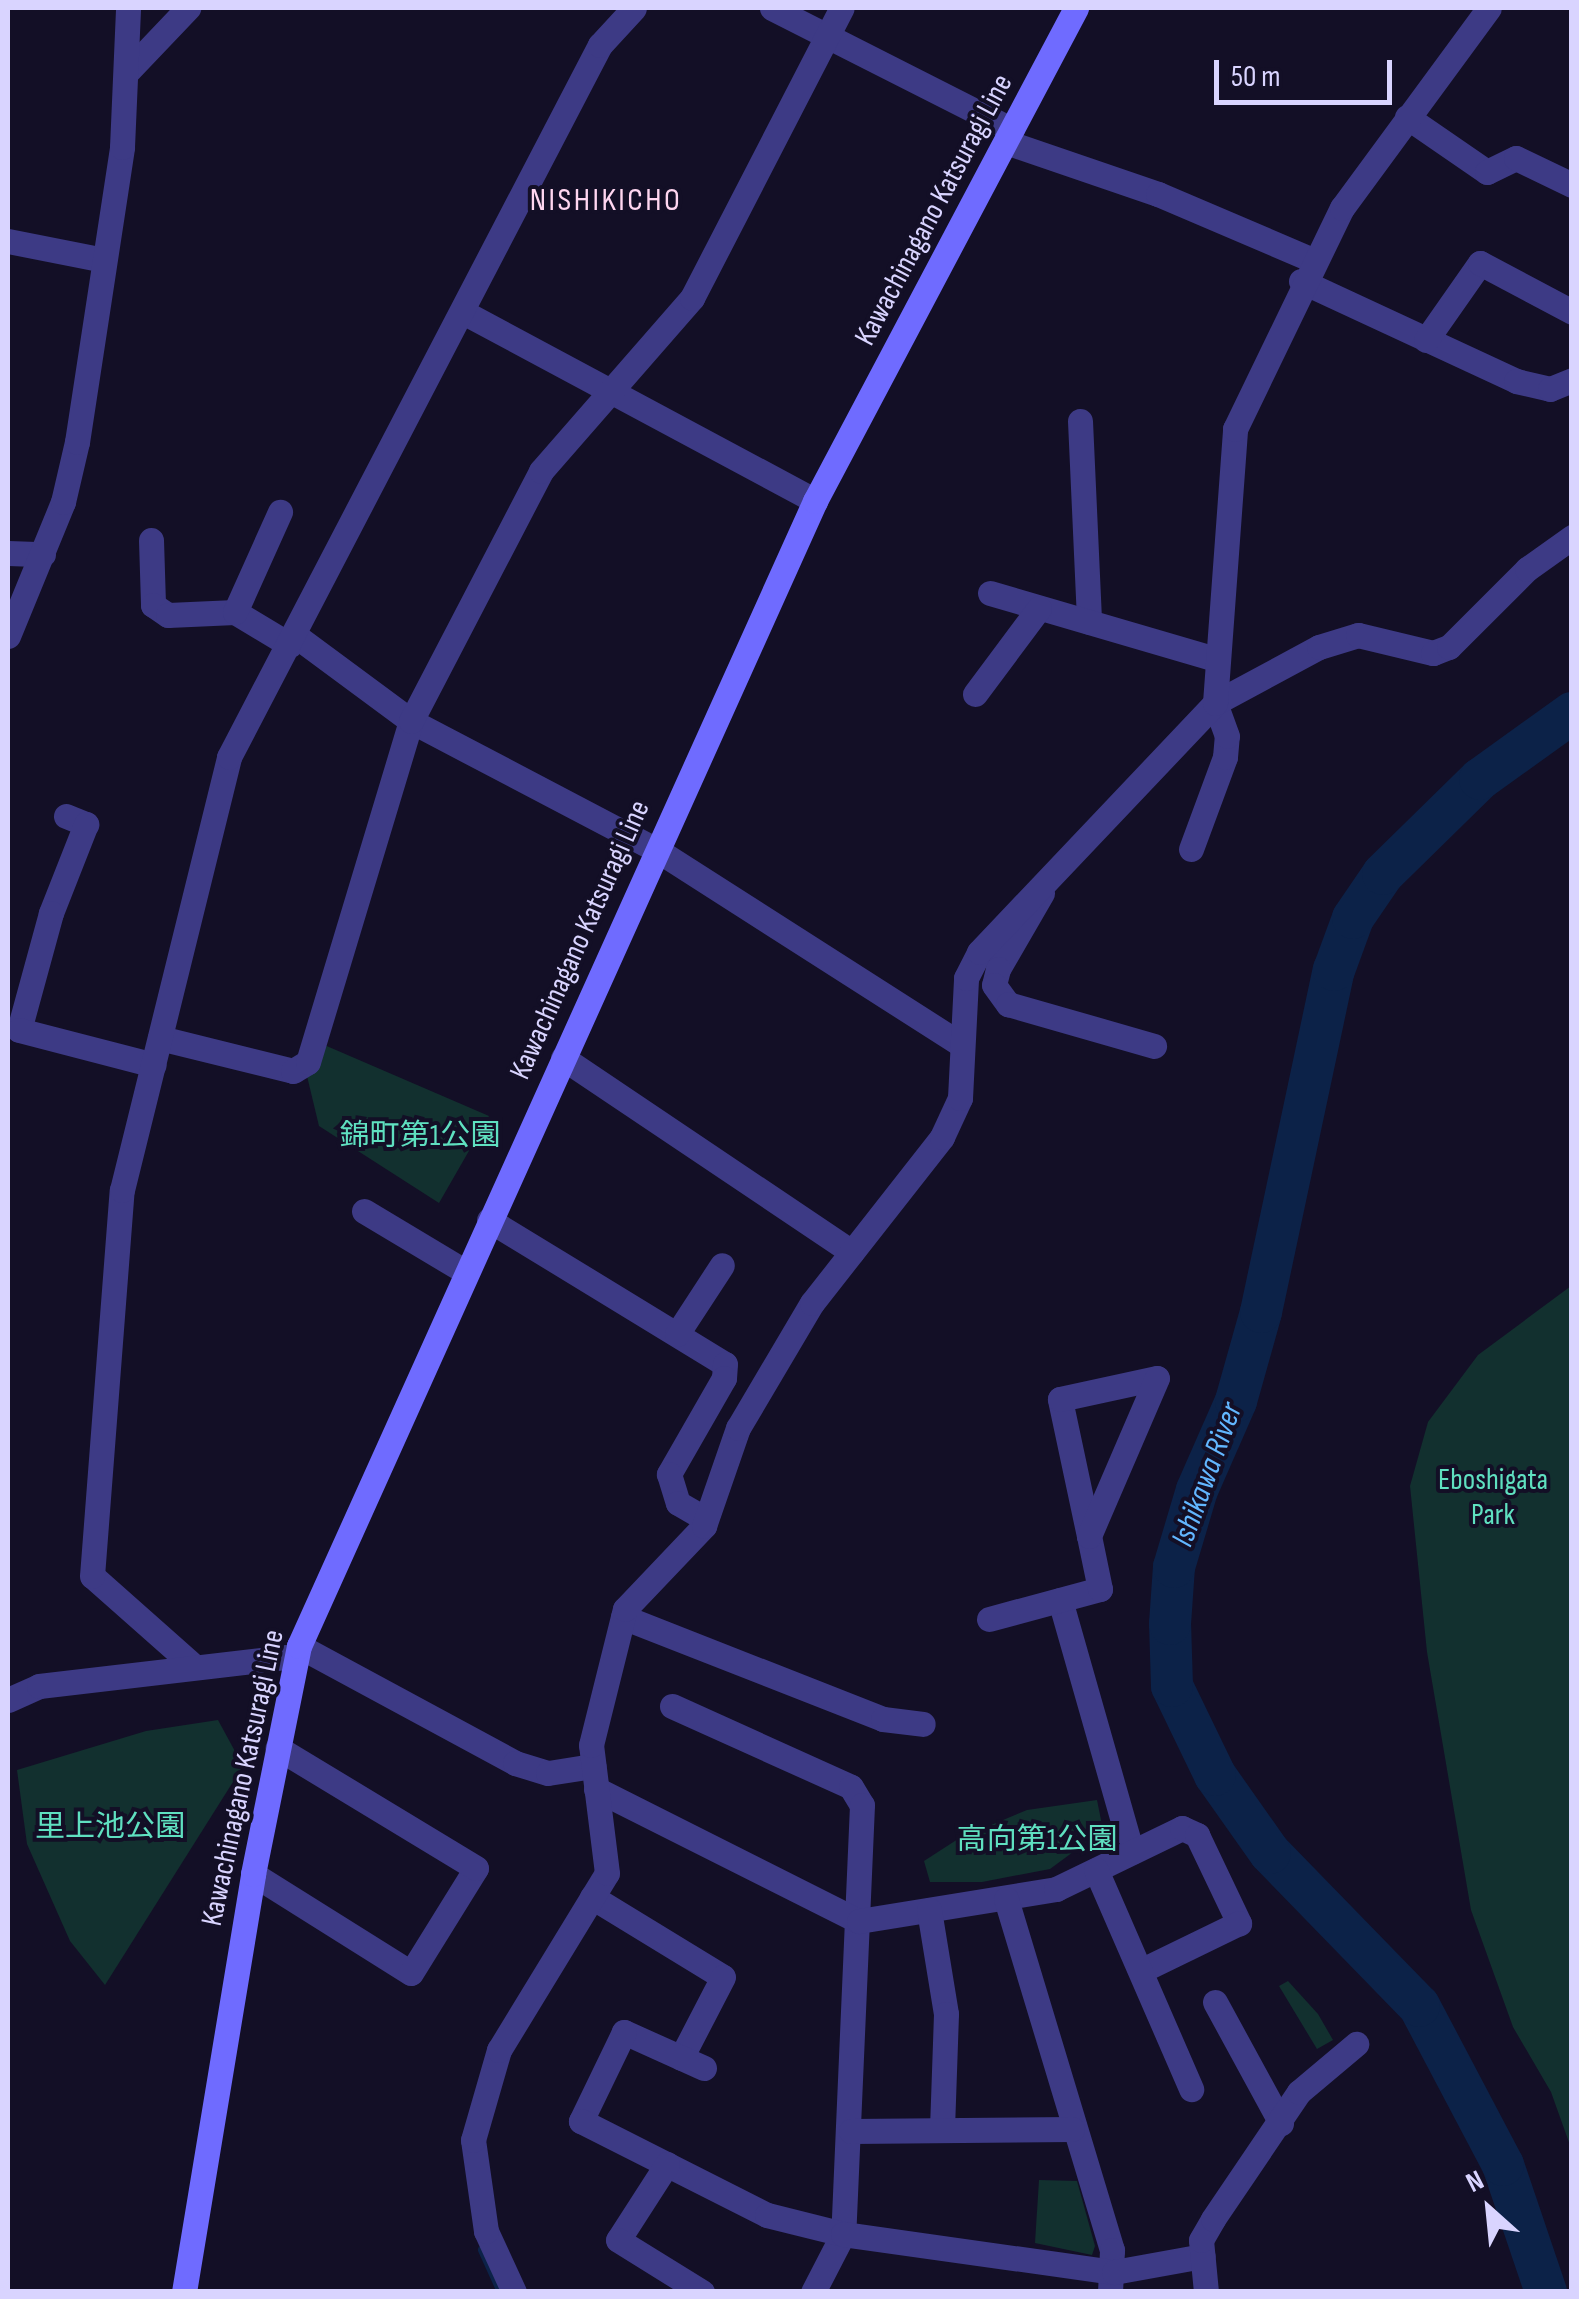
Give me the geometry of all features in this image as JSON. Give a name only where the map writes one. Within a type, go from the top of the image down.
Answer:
[{"type":"main road","name":"Kawachinagano Katsuragi Line","points":[[184,2292],[253,1874],[297,1651],[815,501],[1076,8]]},
{"type":"street","points":[[8,636],[43,554],[76,442],[129,70],[128,8]]},
{"type":"street","points":[[129,70],[188,8]]},
{"type":"street","points":[[194,1667],[92,1576],[122,1190],[229,758],[600,45],[634,8]]},
{"type":"street","points":[[772,8],[1009,136],[1158,194],[1306,270],[1426,340],[1516,381],[1550,389],[1572,380]]},
{"type":"street","points":[[160,1038],[293,1071],[308,1062],[410,721],[541,471],[692,298],[842,8]]},
{"type":"street","points":[[1191,848],[1225,757],[1228,736],[1215,704],[1215,659],[1234,429],[1306,270],[1407,117],[1488,8]]},
{"type":"street","points":[[1407,117],[1487,172],[1516,158],[1572,185]]},
{"type":"street","points":[[8,241],[104,260]]},
{"type":"street","points":[[1426,340],[1480,263],[1572,312]]},
{"type":"street","points":[[463,312],[815,501]]},
{"type":"street","points":[[1080,421],[1089,622]]},
{"type":"street","points":[[235,612],[280,512]]},
{"type":"street","points":[[514,2292],[503,2278],[486,2231],[473,2140],[499,2050],[607,1873],[591,1744],[623,1617],[639,1588],[706,1520],[738,1428],[812,1303],[942,1137],[960,1098],[966,978],[979,952],[1215,704],[1319,647],[1358,635],[1433,653],[1449,646],[1527,569],[1572,537]]},
{"type":"street","points":[[151,540],[153,606],[168,615],[235,612],[293,641],[410,721],[657,850],[962,1045]]},
{"type":"street","points":[[8,553],[43,554]]},
{"type":"street","points":[[990,593],[1215,659]]},
{"type":"street","points":[[975,694],[1039,608]]},
{"type":"street","points":[[66,816],[86,824],[51,913],[19,1030],[154,1065]]},
{"type":"street","points":[[1046,878],[1039,903],[994,985],[1008,1004],[1154,1046]]},
{"type":"street","points":[[562,1058],[852,1252]]},
{"type":"street","points":[[364,1211],[466,1272]]},
{"type":"street","points":[[489,1220],[725,1364],[724,1378],[669,1474],[678,1504],[706,1520]]},
{"type":"street","points":[[676,1334],[722,1265]]},
{"type":"street","points":[[989,1619],[1100,1589],[1060,1399],[1156,1378],[1089,1536]]},
{"type":"street","points":[[1060,1600],[1132,1852]]},
{"type":"street","points":[[623,1617],[882,1720],[923,1724]]},
{"type":"street","points":[[8,1700],[39,1686],[297,1651],[515,1763],[548,1773],[595,1778],[859,1921],[1056,1889],[1182,1828],[1197,1835],[1239,1923],[1142,1970]]},
{"type":"street","points":[[672,1706],[851,1788],[862,1805],[851,2131],[843,2234],[813,2292]]},
{"type":"street","points":[[253,1874],[411,1973],[476,1868],[278,1748]]},
{"type":"street","points":[[1096,1870],[1191,2088]]},
{"type":"street","points":[[592,1897],[722,1977],[692,2063],[624,2032],[581,2121],[766,2214],[843,2234],[1112,2282],[1203,2256]]},
{"type":"street","points":[[1006,1899],[1112,2282]]},
{"type":"street","points":[[928,1910],[946,2014],[942,2130]]},
{"type":"street","points":[[1215,2002],[1281,2123]]},
{"type":"street","points":[[1206,2292],[1201,2240],[1213,2219],[1299,2092],[1356,2044]]},
{"type":"street","points":[[851,2131],[1072,2128]]},
{"type":"street","points":[[667,2164],[618,2240],[702,2292]]},
{"type":"green space","name":"錦町第1公園","points":[[322,1044],[489,1116],[439,1203],[319,1126],[307,1076]]},
{"type":"green space","name":"Eboshigata Park","points":[[1571,1286],[1571,2148],[1551,2092],[1513,2027],[1471,1910],[1427,1652],[1410,1486],[1428,1422],[1478,1355]]},
{"type":"green space","name":"里上池公園","points":[[218,1720],[243,1766],[105,1985],[70,1941],[27,1844],[17,1770],[146,1731]]},
{"type":"green space","name":"高向第1公園","points":[[1097,1800],[1103,1830],[1050,1869],[982,1882],[930,1882],[924,1861],[958,1839],[1027,1810]]},
{"type":"green space","points":[[1288,1981],[1318,2014],[1333,2040],[1317,2049],[1279,1986]]},
{"type":"green space","points":[[1039,2180],[1077,2181],[1095,2246],[1092,2255],[1035,2243]]},
{"type":"waterway","name":"Ishikawa River","points":[[1546,2292],[1503,2165],[1419,2006],[1270,1853],[1215,1775],[1172,1686],[1170,1624],[1174,1567],[1197,1490],[1236,1401],[1261,1312],[1334,970],[1353,918],[1383,874],[1480,779],[1572,713]]},
{"type":"waterway","points":[[482,2250],[501,2292]]},
{"type":"district","name":"NISHIKICHO","points":[[606,201]]}]
